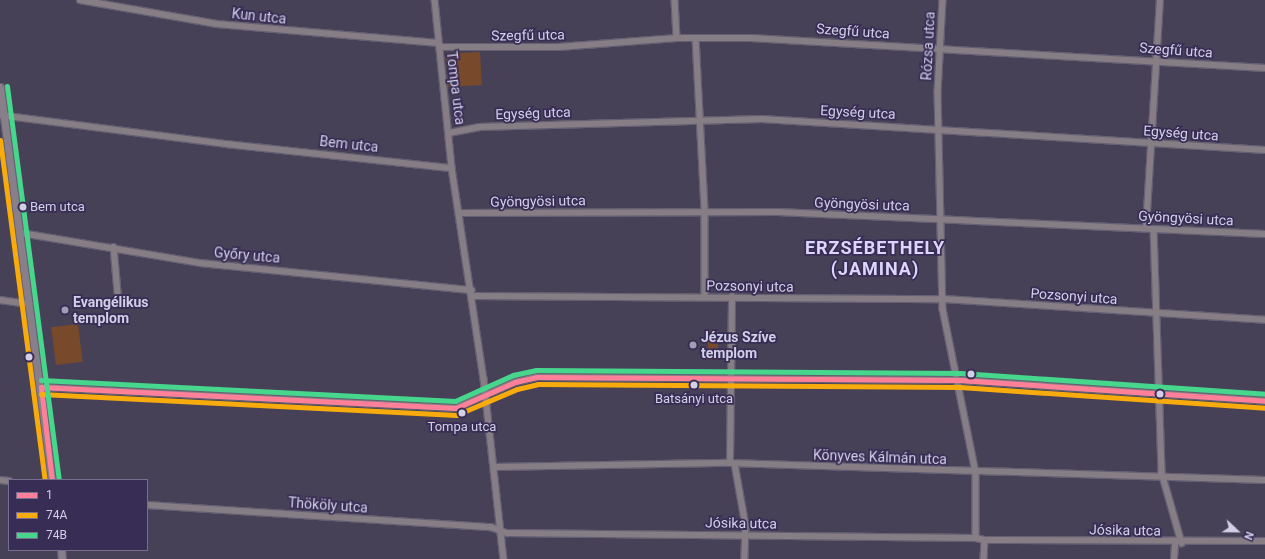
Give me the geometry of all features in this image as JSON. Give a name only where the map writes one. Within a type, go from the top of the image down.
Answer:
[{"type":"main road","points":[[0,87],[21,233],[52,479]]},
{"type":"street","name":"Kun utca","points":[[80,0],[217,24],[438,45]]},
{"type":"street","name":"Tompa utca","points":[[435,0],[438,45],[452,168],[473,293],[504,559]]},
{"type":"street","points":[[675,0],[678,38]]},
{"type":"street","name":"Rózsa utca","points":[[942,0],[938,129],[943,219],[943,299],[960,380],[976,473],[976,538]]},
{"type":"street","points":[[1146,228],[1160,0]]},
{"type":"street","name":"Szegfű utca","points":[[438,45],[559,47],[696,38],[940,49],[1265,68]]},
{"type":"street","points":[[696,38],[705,211],[705,297]]},
{"type":"street","name":"Bem utca","points":[[3,115],[226,144],[452,168]]},
{"type":"street","name":"Egység utca","points":[[449,133],[479,127],[699,118],[938,129],[1265,150]]},
{"type":"street","name":"Gyöngyösi utca","points":[[459,213],[705,211],[943,219],[1265,234]]},
{"type":"street","points":[[1154,228],[1157,394],[1164,479],[1182,543]]},
{"type":"street","name":"Győry utca","points":[[21,233],[114,247],[200,263],[473,293]]},
{"type":"street","points":[[114,247],[118,293]]},
{"type":"street","name":"Pozsonyi utca","points":[[473,293],[943,299],[1265,320]]},
{"type":"street","points":[[732,297],[732,464],[746,535],[745,559]]},
{"type":"street","points":[[0,300],[30,304]]},
{"type":"street","points":[[41,387],[456,408],[485,397],[515,382],[537,377],[731,377],[960,380],[1265,401]]},
{"type":"street","name":"Könyves Kálmán utca","points":[[494,467],[732,464],[1164,479],[1265,480]]},
{"type":"street","name":"Thököly utca","points":[[148,505],[501,530],[506,533]]},
{"type":"street","name":"Jósika utca","points":[[506,533],[976,538],[985,540],[1175,543],[1265,541]]},
{"type":"street","points":[[984,559],[985,540]]},
{"type":"street","points":[[1174,559],[1175,543]]},
{"type":"shaded area","points":[[480,52],[482,85],[448,87],[446,54]]},
{"type":"shaded area","points":[[78,324],[83,362],[56,365],[51,327]]},
{"type":"shaded area","points":[[708,330],[718,330],[718,360],[708,360]]},
{"type":"transit line","name":"74B","points":[[7,86],[59,479]]},
{"type":"transit line","name":"74A","points":[[0,140],[45,479]]},
{"type":"transit line","name":"74B","points":[[41,380],[455,401],[513,375],[536,370],[960,373],[1265,394]]},
{"type":"transit line","name":"1","points":[[41,387],[456,408],[515,382],[537,377],[960,380],[1265,401]]},
{"type":"transit line","name":"74A","points":[[41,394],[456,415],[517,389],[538,384],[960,387],[1265,408]]},
{"type":"transit line","name":"1","points":[[41,387],[52,479]]},
{"type":"place","name":"Bem utca","points":[[23,207]]},
{"type":"place","name":"Evangélikus templom","points":[[65,310]]},
{"type":"place","name":"Jézus Szíve templom","points":[[693,345]]},
{"type":"place","name":"Batsányi utca","points":[[694,385]]},
{"type":"place","name":"Tompa utca","points":[[462,413]]},
{"type":"district","name":"ERZSÉBETHELY (JAMINA)","points":[[875,259]]}]
